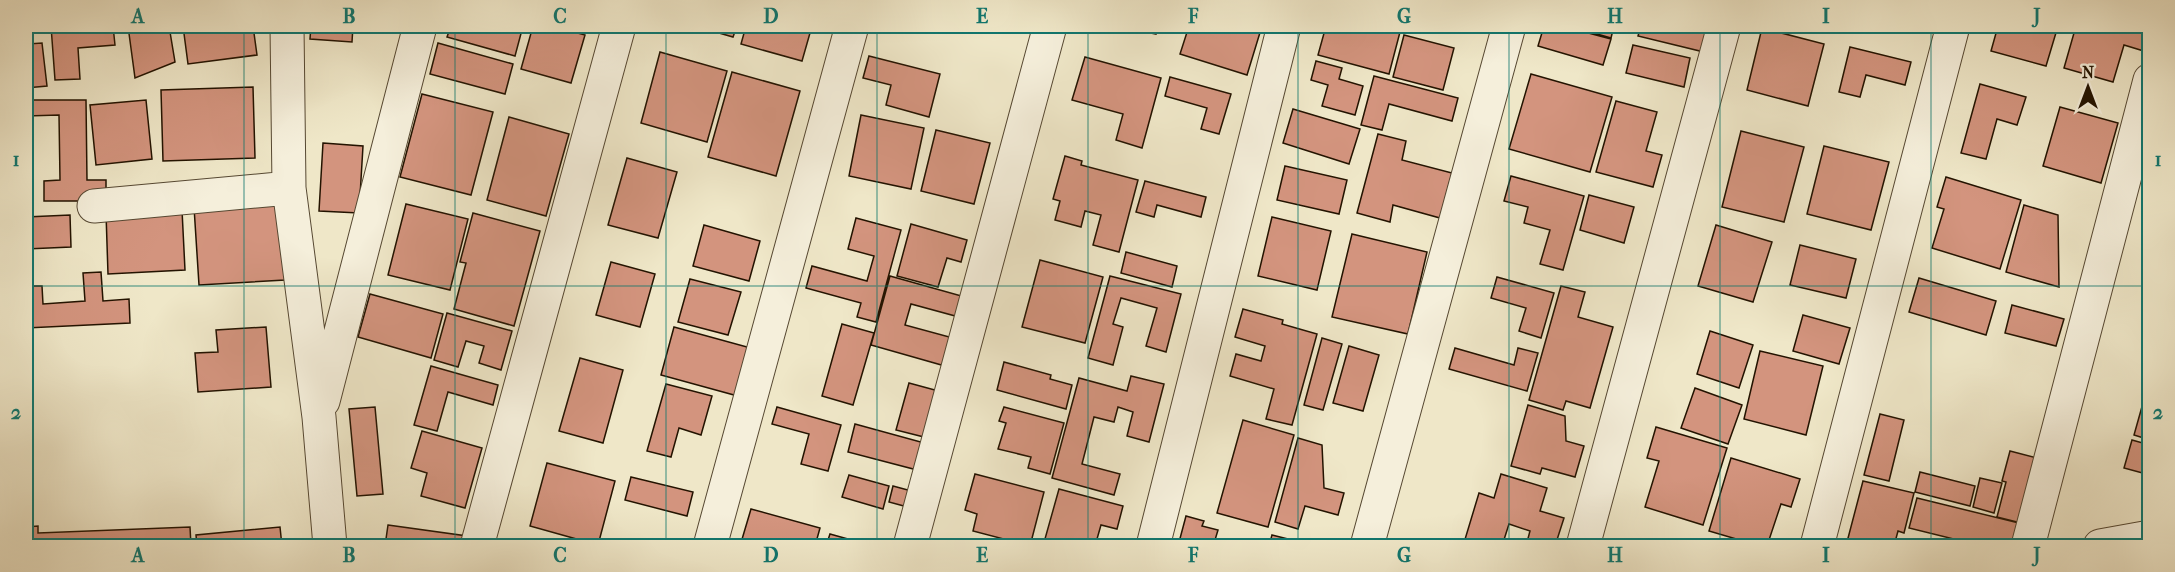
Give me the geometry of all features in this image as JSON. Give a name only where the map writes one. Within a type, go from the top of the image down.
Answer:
[{"type":"street","points":[[287,26],[289,188],[319,417],[330,546]]},
{"type":"street","points":[[319,417],[420,26]]},
{"type":"street","points":[[477,546],[620,26]]},
{"type":"street","points":[[710,546],[852,26]]},
{"type":"street","points":[[910,546],[1050,26]]},
{"type":"street","points":[[1153,546],[1284,26]]},
{"type":"street","points":[[1367,546],[1509,26]]},
{"type":"street","points":[[1583,546],[1724,26]]},
{"type":"street","points":[[1816,546],[1953,26]]},
{"type":"street","points":[[2028,546],[2150,80]]},
{"type":"street","points":[[94,206],[289,188]]},
{"type":"street","points":[[2100,546],[2150,537]]},
{"type":"building","points":[[51,26],[113,26],[115,45],[78,48],[80,79],[55,80]]},
{"type":"building","points":[[128,26],[169,26],[175,62],[135,78]]},
{"type":"building","points":[[183,26],[253,26],[257,55],[188,64]]},
{"type":"building","points":[[311,26],[353,26],[352,42],[310,39]]},
{"type":"building","points":[[451,26],[523,26],[515,56],[447,37]]},
{"type":"building","points":[[533,26],[552,26],[585,35],[571,83],[521,69]]},
{"type":"building","points":[[714,26],[737,26],[733,37],[712,31]]},
{"type":"building","points":[[746,26],[812,26],[802,61],[741,44]]},
{"type":"building","points":[[1118,26],[1158,26],[1156,34]]},
{"type":"building","points":[[1189,26],[1262,26],[1247,75],[1180,54]]},
{"type":"building","points":[[1326,26],[1374,26],[1400,32],[1389,74],[1318,55]]},
{"type":"building","points":[[1397,26],[1426,26],[1424,32]]},
{"type":"building","points":[[1544,26],[1562,26],[1611,39],[1603,65],[1538,46]]},
{"type":"building","points":[[1569,26],[1614,26],[1611,38]]},
{"type":"building","points":[[1641,26],[1710,26],[1704,52],[1638,36]]},
{"type":"building","points":[[1998,26],[2058,26],[2046,66],[1991,51]]},
{"type":"building","points":[[2076,26],[2150,26],[2150,42],[2147,52],[2124,45],[2113,82],[2064,68]]},
{"type":"building","points":[[1762,28],[1824,44],[1808,106],[1747,90]]},
{"type":"building","points":[[26,34],[28,44],[42,43],[47,86],[26,88]]},
{"type":"building","points":[[1404,35],[1454,48],[1443,90],[1393,77]]},
{"type":"building","points":[[438,43],[513,64],[505,94],[430,74]]},
{"type":"building","points":[[1633,45],[1690,58],[1684,87],[1626,73]]},
{"type":"building","points":[[1850,47],[1911,62],[1905,85],[1866,75],[1860,97],[1839,92]]},
{"type":"building","points":[[660,52],[727,71],[707,142],[641,123]]},
{"type":"building","points":[[869,56],[940,74],[929,117],[886,105],[891,85],[863,78]]},
{"type":"building","points":[[1085,57],[1161,78],[1142,148],[1116,140],[1123,114],[1072,100]]},
{"type":"building","points":[[1316,61],[1342,68],[1339,79],[1363,86],[1355,115],[1322,106],[1328,85],[1311,80]]},
{"type":"building","points":[[732,72],[800,91],[776,176],[708,157]]},
{"type":"building","points":[[1531,74],[1612,97],[1590,172],[1509,149]]},
{"type":"building","points":[[1374,76],[1458,98],[1452,121],[1389,104],[1382,130],[1361,125]]},
{"type":"building","points":[[1170,77],[1231,94],[1219,134],[1201,129],[1207,108],[1165,96]]},
{"type":"building","points":[[1980,84],[2026,97],[2017,125],[1997,119],[1986,159],[1961,153]]},
{"type":"building","points":[[253,87],[255,158],[163,161],[161,90]]},
{"type":"building","points":[[422,94],[493,112],[471,195],[400,177]]},
{"type":"building","points":[[26,100],[86,100],[87,180],[106,180],[106,201],[44,201],[44,181],[60,180],[59,115],[26,116]]},
{"type":"building","points":[[146,100],[152,159],[96,165],[90,105]]},
{"type":"building","points":[[1616,101],[1657,112],[1646,151],[1662,155],[1653,187],[1596,172]]},
{"type":"building","points":[[2060,107],[2118,123],[2101,183],[2043,166]]},
{"type":"building","points":[[1293,109],[1360,129],[1349,164],[1283,143]]},
{"type":"building","points":[[861,115],[924,128],[911,189],[849,176]]},
{"type":"building","points":[[509,117],[569,134],[546,216],[487,200]]},
{"type":"building","points":[[936,130],[990,143],[974,204],[921,191]]},
{"type":"building","points":[[1741,131],[1804,147],[1784,222],[1722,207]]},
{"type":"building","points":[[1378,134],[1406,141],[1402,160],[1452,173],[1440,218],[1393,205],[1390,222],[1357,213]]},
{"type":"building","points":[[323,143],[363,146],[359,213],[319,211]]},
{"type":"building","points":[[1824,146],[1889,162],[1871,230],[1807,214]]},
{"type":"building","points":[[1065,156],[1082,161],[1081,165],[1138,180],[1119,252],[1093,245],[1101,215],[1085,211],[1081,227],[1055,220],[1060,201],[1053,199]]},
{"type":"building","points":[[627,158],[677,172],[658,238],[608,225]]},
{"type":"building","points":[[1285,166],[1347,180],[1339,214],[1277,200]]},
{"type":"building","points":[[1511,176],[1584,196],[1563,270],[1540,264],[1550,230],[1524,223],[1528,207],[1504,201]]},
{"type":"building","points":[[1946,177],[2021,200],[2000,269],[1932,248],[1944,209],[1937,207]]},
{"type":"building","points":[[1145,181],[1206,197],[1201,217],[1157,205],[1154,217],[1136,212]]},
{"type":"building","points":[[1589,195],[1634,207],[1624,243],[1580,230]]},
{"type":"building","points":[[280,202],[285,280],[199,285],[194,207]]},
{"type":"building","points":[[406,204],[468,219],[450,290],[388,275]]},
{"type":"building","points":[[2024,205],[2058,215],[2059,287],[2006,272]]},
{"type":"building","points":[[182,210],[185,270],[108,274],[106,213]]},
{"type":"building","points":[[473,213],[540,231],[514,326],[454,309],[466,263],[460,262]]},
{"type":"building","points":[[70,215],[71,247],[26,249],[26,217]]},
{"type":"building","points":[[1272,217],[1331,231],[1317,290],[1258,276]]},
{"type":"building","points":[[856,218],[901,230],[876,322],[857,317],[861,303],[806,288],[812,266],[867,281],[874,256],[848,249]]},
{"type":"building","points":[[911,224],[967,240],[961,262],[947,258],[938,287],[897,276]]},
{"type":"building","points":[[704,225],[760,241],[749,281],[693,266]]},
{"type":"building","points":[[1716,225],[1772,242],[1753,302],[1698,286]]},
{"type":"building","points":[[1352,234],[1427,252],[1408,334],[1332,317]]},
{"type":"building","points":[[1800,245],[1856,259],[1846,298],[1790,285]]},
{"type":"building","points":[[1126,252],[1177,266],[1172,287],[1121,273]]},
{"type":"building","points":[[1040,260],[1103,277],[1085,343],[1022,327]]},
{"type":"building","points":[[611,262],[655,274],[640,327],[596,315]]},
{"type":"building","points":[[101,272],[103,301],[129,299],[130,323],[26,328],[26,286],[42,286],[43,304],[85,301],[83,273]]},
{"type":"building","points":[[890,276],[965,297],[959,317],[911,304],[905,325],[953,338],[945,366],[871,345]]},
{"type":"building","points":[[1110,276],[1181,294],[1166,352],[1146,346],[1157,308],[1121,298],[1113,324],[1123,327],[1113,365],[1088,358]]},
{"type":"building","points":[[1497,277],[1554,293],[1541,338],[1519,331],[1526,308],[1491,298]]},
{"type":"building","points":[[1919,278],[1996,301],[1986,335],[1909,312]]},
{"type":"building","points":[[690,279],[741,292],[728,335],[678,322]]},
{"type":"building","points":[[1561,286],[1585,292],[1578,317],[1613,327],[1590,408],[1566,401],[1563,410],[1529,400]]},
{"type":"building","points":[[370,294],[443,314],[431,358],[358,337]]},
{"type":"building","points":[[2012,305],[2064,319],[2056,346],[2005,333]]},
{"type":"building","points":[[1243,309],[1283,320],[1282,324],[1317,334],[1292,425],[1266,419],[1274,389],[1230,376],[1236,354],[1261,361],[1265,346],[1235,337]]},
{"type":"building","points":[[447,313],[512,331],[501,370],[479,363],[484,346],[466,341],[458,367],[434,360]]},
{"type":"building","points":[[1803,315],[1850,328],[1839,364],[1793,351]]},
{"type":"building","points":[[842,324],[874,333],[853,405],[822,396]]},
{"type":"building","points":[[266,327],[271,387],[198,392],[195,353],[218,352],[216,330]]},
{"type":"building","points":[[674,327],[758,350],[745,398],[661,375]]},
{"type":"building","points":[[1710,331],[1753,345],[1739,388],[1697,374]]},
{"type":"building","points":[[1322,338],[1342,344],[1323,410],[1304,405]]},
{"type":"building","points":[[1349,346],[1379,355],[1363,411],[1333,403]]},
{"type":"building","points":[[1455,348],[1514,365],[1518,348],[1538,353],[1527,391],[1449,369]]},
{"type":"building","points":[[1760,351],[1823,366],[1806,435],[1744,419]]},
{"type":"building","points":[[580,358],[623,370],[603,443],[559,431]]},
{"type":"building","points":[[1004,362],[1051,375],[1050,379],[1072,385],[1066,409],[997,390]]},
{"type":"building","points":[[431,366],[498,385],[493,405],[448,392],[437,431],[414,425]]},
{"type":"building","points":[[1131,376],[1164,384],[1149,442],[1127,436],[1133,412],[1118,407],[1114,422],[1094,417],[1082,464],[1120,474],[1114,495],[1052,478],[1079,378],[1127,391]]},
{"type":"building","points":[[909,383],[946,393],[932,439],[896,430]]},
{"type":"building","points":[[666,384],[712,396],[701,435],[679,428],[671,457],[647,451]]},
{"type":"building","points":[[1695,388],[1742,405],[1728,444],[1681,428]]},
{"type":"building","points":[[2143,403],[2150,405],[2150,440],[2134,435]]},
{"type":"building","points":[[1528,405],[1565,416],[1566,441],[1584,446],[1575,477],[1542,468],[1540,474],[1511,466]]},
{"type":"building","points":[[375,407],[383,494],[357,496],[349,409]]},
{"type":"building","points":[[777,407],[841,425],[828,471],[801,464],[809,434],[772,424]]},
{"type":"building","points":[[1004,407],[1064,423],[1050,474],[1028,468],[1031,457],[998,449],[1006,423],[999,421]]},
{"type":"building","points":[[1880,414],[1904,420],[1889,481],[1864,475]]},
{"type":"building","points":[[1243,420],[1294,435],[1268,527],[1217,513]]},
{"type":"building","points":[[855,424],[928,444],[921,471],[848,452]]},
{"type":"building","points":[[1656,427],[1727,448],[1703,525],[1645,507],[1659,461],[1647,458]]},
{"type":"building","points":[[422,431],[482,448],[465,508],[421,496],[427,473],[411,468]]},
{"type":"building","points":[[1298,438],[1322,445],[1324,488],[1344,493],[1338,515],[1305,506],[1298,529],[1275,522]]},
{"type":"building","points":[[2132,440],[2150,445],[2150,475],[2124,468]]},
{"type":"building","points":[[2010,451],[2045,460],[2029,525],[1997,517],[2006,482],[2002,481]]},
{"type":"building","points":[[27,457],[29,515],[26,515]]},
{"type":"building","points":[[1731,458],[1800,479],[1791,507],[1781,504],[1767,546],[1709,531]]},
{"type":"building","points":[[547,463],[615,481],[598,545],[530,526]]},
{"type":"building","points":[[1920,472],[1975,486],[1970,506],[1915,492]]},
{"type":"building","points":[[975,474],[1044,492],[1030,546],[973,531],[977,514],[965,510]]},
{"type":"building","points":[[1501,474],[1547,488],[1540,511],[1564,518],[1555,546],[1526,546],[1530,531],[1509,524],[1502,546],[1463,546],[1479,493],[1494,498]]},
{"type":"building","points":[[849,475],[889,486],[883,509],[842,497]]},
{"type":"building","points":[[631,477],[693,492],[687,516],[625,500]]},
{"type":"building","points":[[1980,478],[2002,483],[1994,513],[1973,507]]},
{"type":"building","points":[[1863,481],[1914,493],[1904,533],[1898,531],[1894,546],[1866,546],[1847,542]]},
{"type":"building","points":[[893,486],[919,493],[915,509],[889,502]]},
{"type":"building","points":[[1059,489],[1123,506],[1117,529],[1101,525],[1095,546],[1043,546]]},
{"type":"building","points":[[1917,498],[2023,524],[2018,546],[1982,546],[1909,528]]},
{"type":"building","points":[[751,509],[820,528],[815,546],[740,546]]},
{"type":"building","points":[[1186,516],[1204,521],[1202,526],[1218,530],[1215,540],[1222,542],[1221,546],[1178,546]]},
{"type":"building","points":[[388,525],[467,536],[466,546],[385,546]]},
{"type":"building","points":[[38,526],[38,533],[190,527],[191,546],[26,546],[26,527]]},
{"type":"building","points":[[280,527],[282,546],[197,546],[196,535]]},
{"type":"building","points":[[830,534],[873,546],[826,546]]},
{"type":"building","points":[[1272,535],[1316,546],[1269,546]]}]
